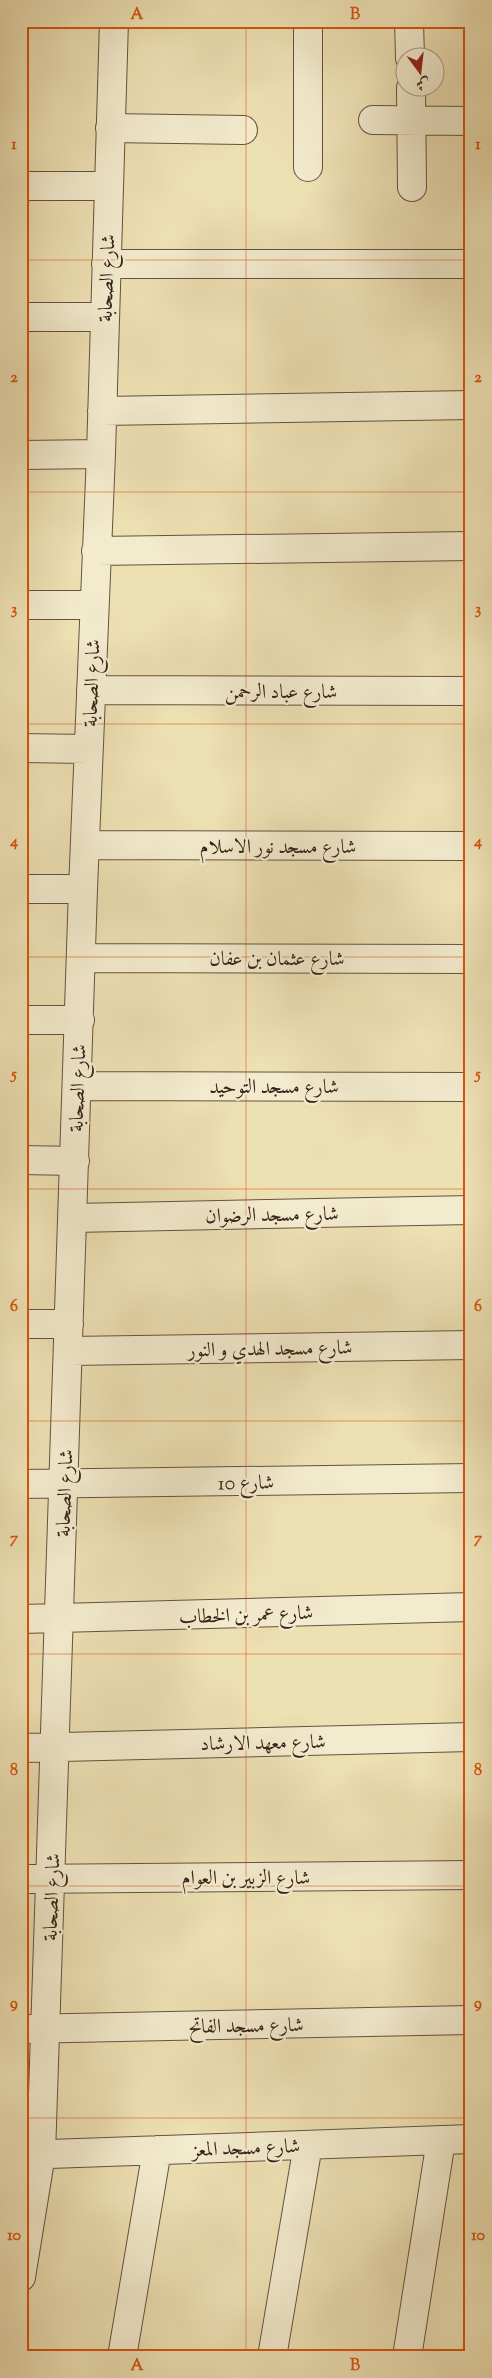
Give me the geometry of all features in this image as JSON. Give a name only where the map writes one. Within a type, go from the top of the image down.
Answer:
[{"type":"street","name":"شارع الصحابة","points":[[21,2277],[31,2155],[34,2029],[52,1878],[83,889],[101,454],[114,21]]},
{"type":"street","points":[[308,21],[308,167]]},
{"type":"street","points":[[409,21],[410,48]]},
{"type":"street","points":[[411,98],[412,187]]},
{"type":"street","points":[[373,120],[471,121]]},
{"type":"street","points":[[110,128],[243,130]]},
{"type":"street","points":[[21,186],[109,186]]},
{"type":"street","points":[[106,264],[471,264]]},
{"type":"street","points":[[21,317],[105,317]]},
{"type":"street","points":[[102,412],[471,405]]},
{"type":"street","points":[[21,454],[101,454]]},
{"type":"street","points":[[96,551],[471,546]]},
{"type":"street","points":[[21,604],[94,605]]},
{"type":"street","name":"شارع عباد الرحمن","points":[[91,690],[471,691]]},
{"type":"street","points":[[21,748],[88,748]]},
{"type":"street","name":"شارع مسجد نور الاسلام","points":[[85,845],[471,846]]},
{"type":"street","points":[[21,889],[83,889]]},
{"type":"street","name":"شارع عثمان بن عفان","points":[[82,958],[471,959]]},
{"type":"street","points":[[21,1020],[80,1020]]},
{"type":"street","name":"شارع مسجد التوحيد","points":[[78,1086],[471,1086]]},
{"type":"street","points":[[21,1160],[75,1161]]},
{"type":"street","name":"شارع مسجد الرضوان","points":[[73,1218],[471,1210]]},
{"type":"street","name":"شارع مسجد الهدي و النور","points":[[21,1324],[69,1338],[471,1345]]},
{"type":"street","name":"شارع 10","points":[[21,1484],[64,1485],[471,1478]]},
{"type":"street","name":"شارع عمر بن الخطاب","points":[[21,1619],[471,1607]]},
{"type":"street","name":"شارع معهد الارشاد","points":[[21,1748],[471,1736]]},
{"type":"street","name":"شارع الزبير بن العوام","points":[[21,1879],[471,1875]]},
{"type":"street","name":"شارع مسجد الفاتح","points":[[34,2029],[471,2020]]},
{"type":"street","name":"شارع مسجد المعز","points":[[31,2155],[471,2139]]},
{"type":"street","points":[[407,2357],[441,2140]]},
{"type":"street","points":[[272,2357],[308,2145]]},
{"type":"street","points":[[122,2357],[157,2150]]}]
